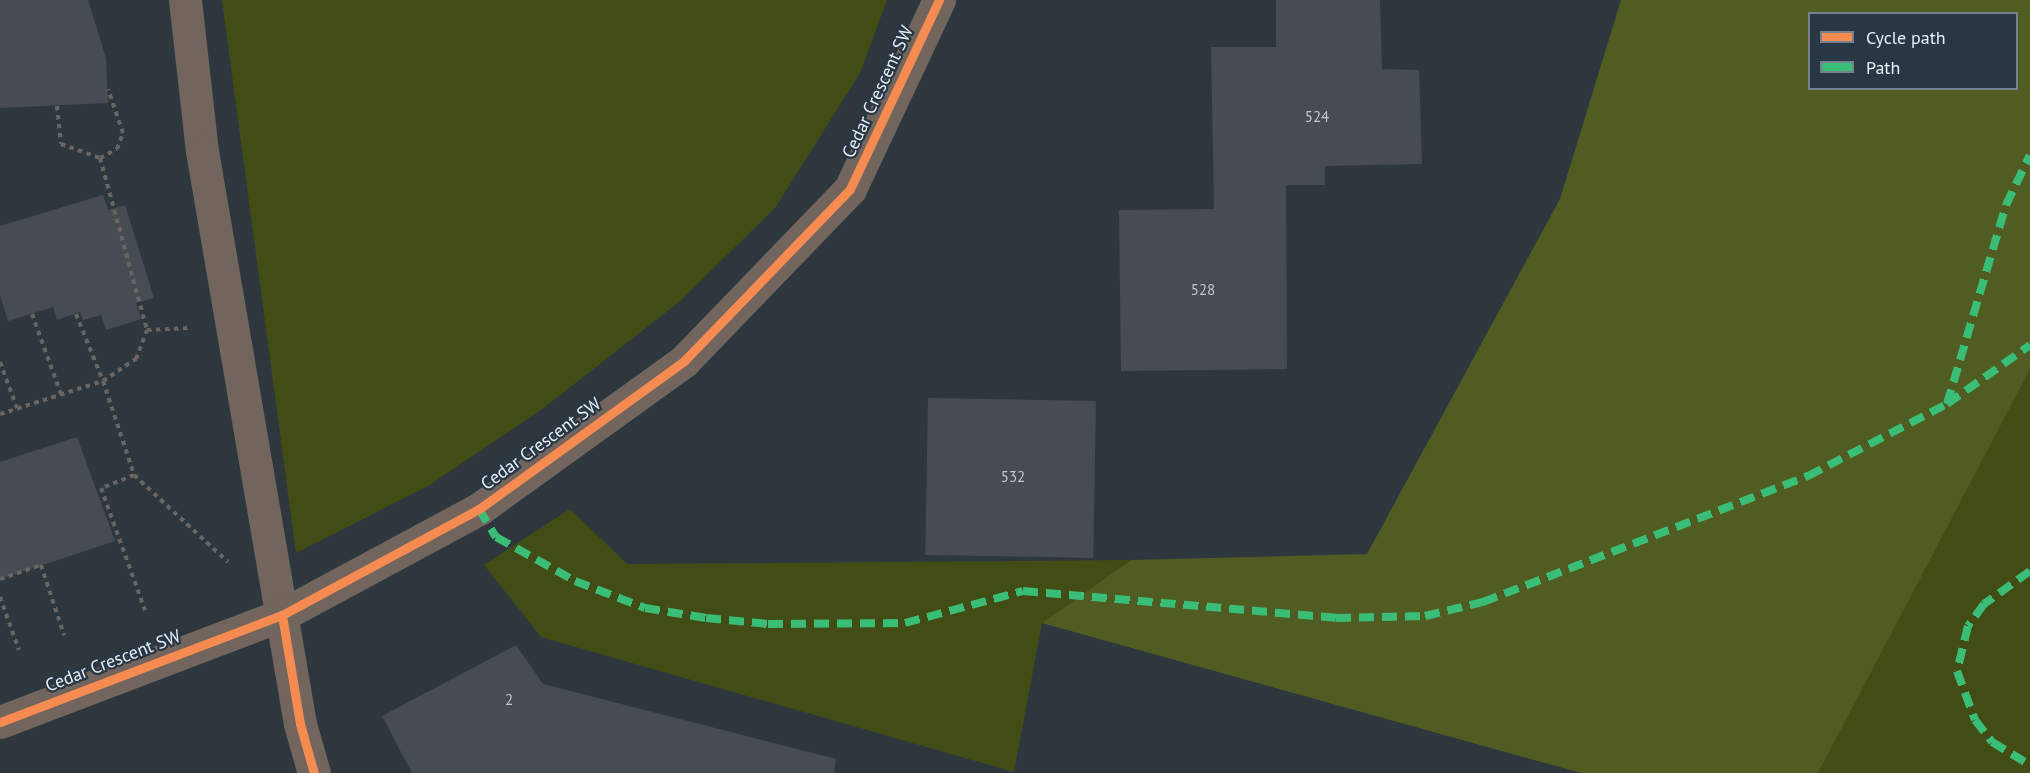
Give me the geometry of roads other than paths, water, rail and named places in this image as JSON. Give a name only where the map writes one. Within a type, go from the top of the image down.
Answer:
[{"type":"street","points":[[184,0],[202,151],[300,724],[314,773]]},
{"type":"street","name":"Cedar Crescent SW","points":[[0,722],[282,615],[479,509],[684,362],[850,189],[939,0]]}]
